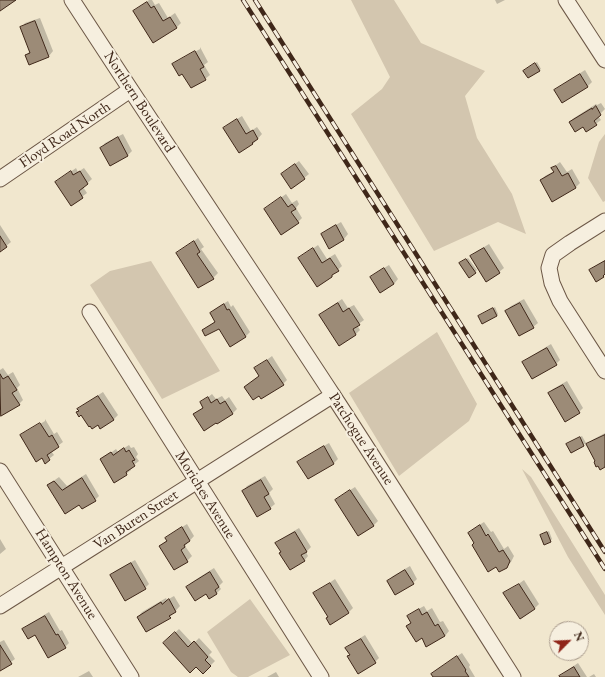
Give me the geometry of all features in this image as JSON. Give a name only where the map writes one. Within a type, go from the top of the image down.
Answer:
[{"type":"street","name":"Northern Boulevard","points":[[72,0],[206,203]]},
{"type":"street","points":[[566,0],[605,60]]},
{"type":"street","name":"Floyd Road North","points":[[0,179],[130,90]]},
{"type":"street","name":"Patchogue Avenue","points":[[206,203],[420,528],[513,677]]},
{"type":"street","points":[[605,221],[553,255],[548,268],[552,284],[560,301],[605,371]]},
{"type":"street","name":"Moriches Avenue","points":[[90,312],[321,677]]},
{"type":"street","name":"Van Buren Street","points":[[0,606],[333,395]]},
{"type":"street","name":"Hampton Avenue","points":[[0,471],[131,677]]},
{"type":"shaded area","points":[[351,0],[394,0],[421,43],[485,71],[465,96],[477,138],[512,194],[526,234],[498,222],[434,251],[351,114],[382,89],[390,77]]},
{"type":"shaded area","points":[[605,134],[605,201],[603,202],[588,178],[599,142]]},
{"type":"shaded area","points":[[151,261],[220,371],[162,399],[90,285],[110,271]]},
{"type":"shaded area","points":[[437,332],[477,404],[469,421],[399,476],[349,393]]},
{"type":"shaded area","points":[[522,469],[531,477],[605,595],[605,615],[568,557]]},
{"type":"shaded area","points":[[250,599],[290,655],[248,677],[238,677],[231,672],[207,632]]},
{"type":"building","points":[[0,0],[16,0],[0,11]]},
{"type":"building","points":[[147,2],[151,8],[154,6],[163,21],[170,17],[177,28],[153,43],[133,11]]},
{"type":"building","points":[[35,21],[49,57],[29,65],[25,55],[30,53],[20,27]]},
{"type":"building","points":[[195,51],[204,67],[200,69],[206,80],[191,88],[182,74],[179,76],[172,64]]},
{"type":"building","points":[[535,63],[540,71],[528,78],[523,71]]},
{"type":"building","points":[[580,74],[588,87],[562,103],[554,90]]},
{"type":"building","points":[[596,106],[601,115],[594,121],[597,125],[586,132],[583,127],[575,132],[569,122]]},
{"type":"building","points":[[237,119],[246,134],[253,130],[258,139],[239,153],[223,128]]},
{"type":"building","points":[[118,137],[128,156],[110,166],[100,148]]},
{"type":"building","points":[[295,164],[305,179],[291,189],[281,174]]},
{"type":"building","points":[[556,166],[562,176],[568,173],[576,188],[552,202],[540,180],[554,172],[551,168]]},
{"type":"building","points":[[71,171],[73,175],[80,171],[88,184],[79,191],[83,198],[71,206],[55,182]]},
{"type":"building","points":[[281,197],[288,207],[292,204],[296,209],[291,212],[299,223],[281,235],[264,209]]},
{"type":"building","points":[[336,225],[344,240],[329,249],[321,234]]},
{"type":"building","points":[[0,236],[7,247],[0,252]]},
{"type":"building","points":[[194,241],[200,252],[197,254],[214,279],[198,288],[176,253]]},
{"type":"building","points":[[313,248],[322,263],[330,258],[339,271],[317,287],[298,258]]},
{"type":"building","points":[[484,248],[500,273],[486,282],[470,256]]},
{"type":"building","points":[[466,259],[476,273],[469,278],[459,263]]},
{"type":"building","points":[[605,261],[604,277],[596,282],[589,270]]},
{"type":"building","points":[[384,268],[394,284],[380,293],[370,277]]},
{"type":"building","points":[[338,303],[343,312],[349,308],[360,325],[353,329],[356,335],[339,346],[319,315]]},
{"type":"building","points":[[520,303],[534,328],[519,336],[505,311]]},
{"type":"building","points":[[224,304],[227,310],[229,309],[246,337],[230,347],[219,329],[205,336],[202,330],[215,322],[210,313]]},
{"type":"building","points":[[493,308],[497,316],[482,324],[478,316]]},
{"type":"building","points":[[547,348],[557,365],[532,379],[522,362]]},
{"type":"building","points":[[267,360],[284,385],[261,399],[259,396],[253,400],[244,387],[259,376],[254,368]]},
{"type":"building","points":[[0,374],[3,379],[8,376],[17,390],[12,393],[20,405],[1,416]]},
{"type":"building","points":[[563,385],[580,413],[565,422],[548,393]]},
{"type":"building","points":[[98,396],[114,420],[100,429],[98,425],[92,429],[81,415],[79,417],[76,412],[79,411],[77,409]]},
{"type":"building","points":[[208,397],[211,403],[217,399],[220,404],[225,401],[233,414],[204,431],[193,414],[203,408],[200,402]]},
{"type":"building","points":[[40,423],[49,437],[52,435],[59,447],[47,455],[50,460],[45,464],[42,458],[36,462],[20,435]]},
{"type":"building","points":[[605,435],[605,467],[600,470],[598,466],[596,467],[595,461],[586,444]]},
{"type":"building","points":[[580,437],[584,446],[571,453],[566,444]]},
{"type":"building","points":[[324,446],[334,464],[308,479],[297,462]]},
{"type":"building","points":[[124,448],[126,452],[129,450],[135,460],[132,461],[135,466],[126,472],[127,475],[114,483],[100,459],[111,452],[113,455]]},
{"type":"building","points":[[82,478],[96,501],[82,509],[79,505],[65,514],[47,485],[54,481],[62,490]]},
{"type":"building","points":[[261,480],[269,494],[264,497],[271,509],[257,517],[242,491]]},
{"type":"building","points":[[350,490],[374,526],[358,536],[335,500]]},
{"type":"building","points":[[480,525],[486,536],[488,534],[499,552],[503,550],[510,561],[507,568],[499,572],[496,567],[488,572],[472,545],[474,543],[468,533]]},
{"type":"building","points":[[182,527],[190,541],[184,545],[185,547],[181,550],[188,562],[174,570],[159,546],[167,541],[165,538]]},
{"type":"building","points":[[295,532],[307,552],[301,555],[305,561],[290,570],[279,553],[281,552],[275,543]]},
{"type":"building","points":[[547,532],[551,542],[544,545],[540,535]]},
{"type":"building","points":[[131,563],[146,589],[125,601],[110,575]]},
{"type":"building","points":[[405,570],[414,584],[395,595],[387,581]]},
{"type":"building","points":[[210,572],[219,587],[215,590],[217,594],[209,599],[206,594],[195,601],[186,587]]},
{"type":"building","points":[[330,583],[349,613],[330,625],[326,618],[328,617],[313,593]]},
{"type":"building","points":[[519,584],[535,609],[520,619],[503,593]]},
{"type":"building","points":[[169,599],[176,612],[169,616],[171,618],[146,632],[137,617],[161,602],[162,604]]},
{"type":"building","points":[[419,609],[422,615],[427,612],[435,626],[438,624],[445,636],[426,647],[422,638],[416,642],[406,626],[411,623],[407,616]]},
{"type":"building","points":[[45,616],[56,635],[58,634],[66,648],[48,658],[35,635],[28,639],[22,629]]},
{"type":"building","points":[[175,632],[188,647],[194,641],[208,657],[205,660],[211,666],[203,674],[196,667],[190,673],[163,643]]},
{"type":"building","points":[[361,639],[376,663],[358,674],[347,656],[350,655],[345,648]]},
{"type":"building","points":[[0,645],[12,664],[0,671]]},
{"type":"building","points":[[457,656],[469,677],[433,677],[431,674]]},
{"type":"building","points":[[574,667],[580,677],[559,676]]},
{"type":"railway","points":[[243,0],[605,569]]},
{"type":"railway","points":[[255,0],[605,552]]}]
